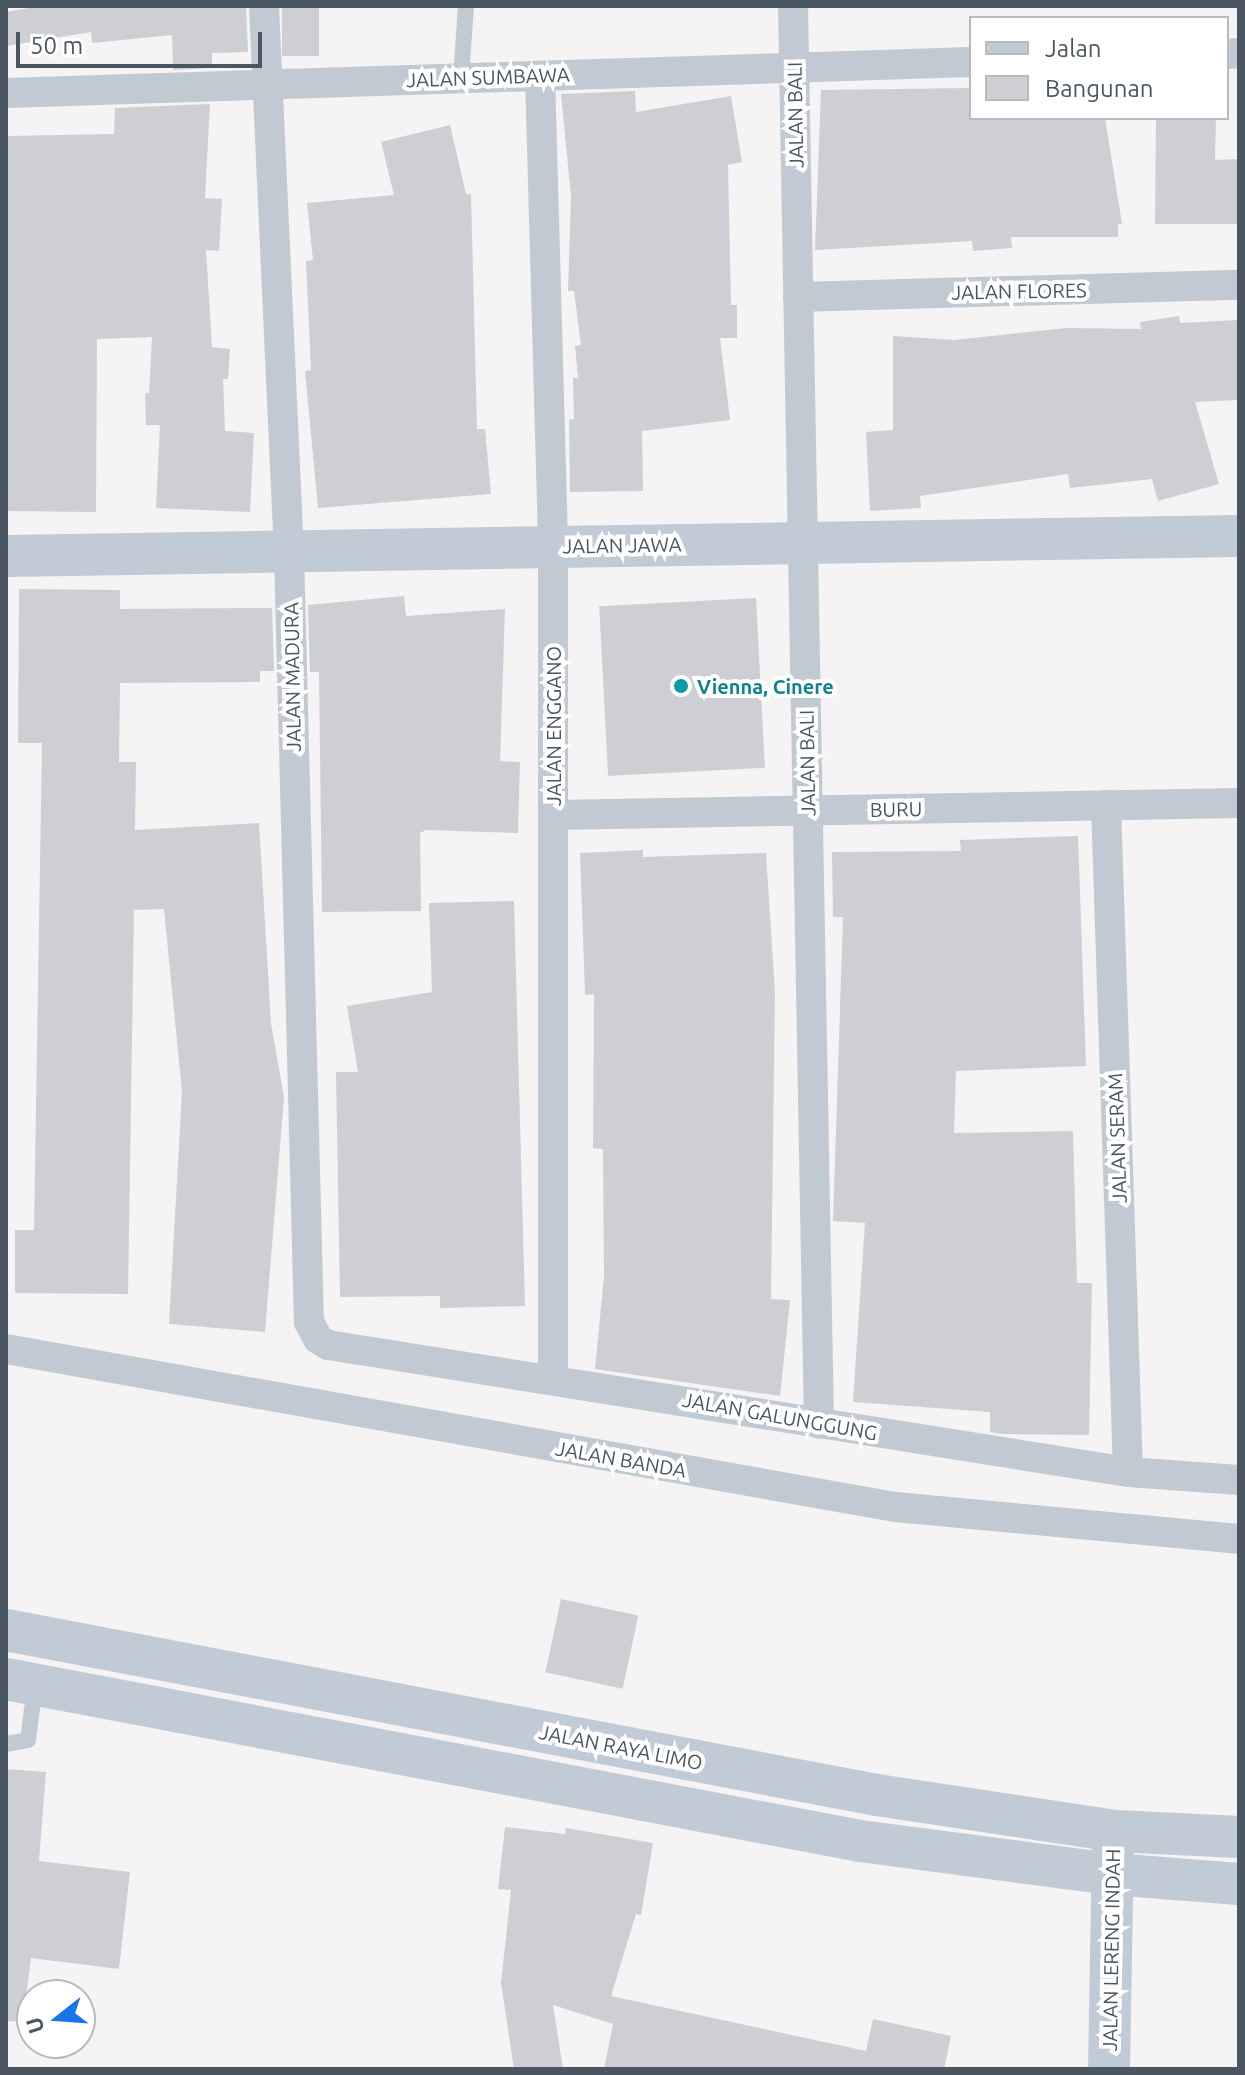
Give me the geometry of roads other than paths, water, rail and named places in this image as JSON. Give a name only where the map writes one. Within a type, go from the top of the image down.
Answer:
[{"type":"main road","name":"JALAN JAWA","points":[[6,556],[289,555],[553,546],[1239,536]]},
{"type":"main road","name":"JALAN RAYA LIMO","points":[[6,1630],[877,1795],[1115,1831],[1239,1837]]},
{"type":"main road","points":[[20,1682],[858,1851],[1239,1884]]},
{"type":"main road","name":"JALAN LERENG INDAH","points":[[1109,2069],[1115,1831]]},
{"type":"street","name":"JALAN MADURA","points":[[264,6],[265,85],[289,555],[309,1322],[323,1343]]},
{"type":"street","name":"JALAN BALI","points":[[793,6],[819,1424]]},
{"type":"street","name":"JALAN SUMBAWA","points":[[6,93],[969,62]]},
{"type":"street","name":"JALAN ENGGANO","points":[[540,76],[553,546],[553,1377]]},
{"type":"street","name":"JALAN FLORES","points":[[798,297],[1239,285]]},
{"type":"street","name":"BURU","points":[[553,815],[1239,803]]},
{"type":"street","name":"JALAN SERAM","points":[[1106,805],[1128,1472]]},
{"type":"street","name":"JALAN GALUNGGUNG","points":[[323,1343],[553,1377],[819,1424],[1128,1472],[1239,1480]]},
{"type":"street","name":"JALAN BANDA","points":[[6,1349],[895,1507],[1239,1539]]},
{"type":"lane","points":[[461,78],[466,6]]},
{"type":"lane","points":[[6,1744],[28,1740],[20,1682]]},
{"type":"place","name":"Vienna, Cinere","points":[[681,686]]}]
